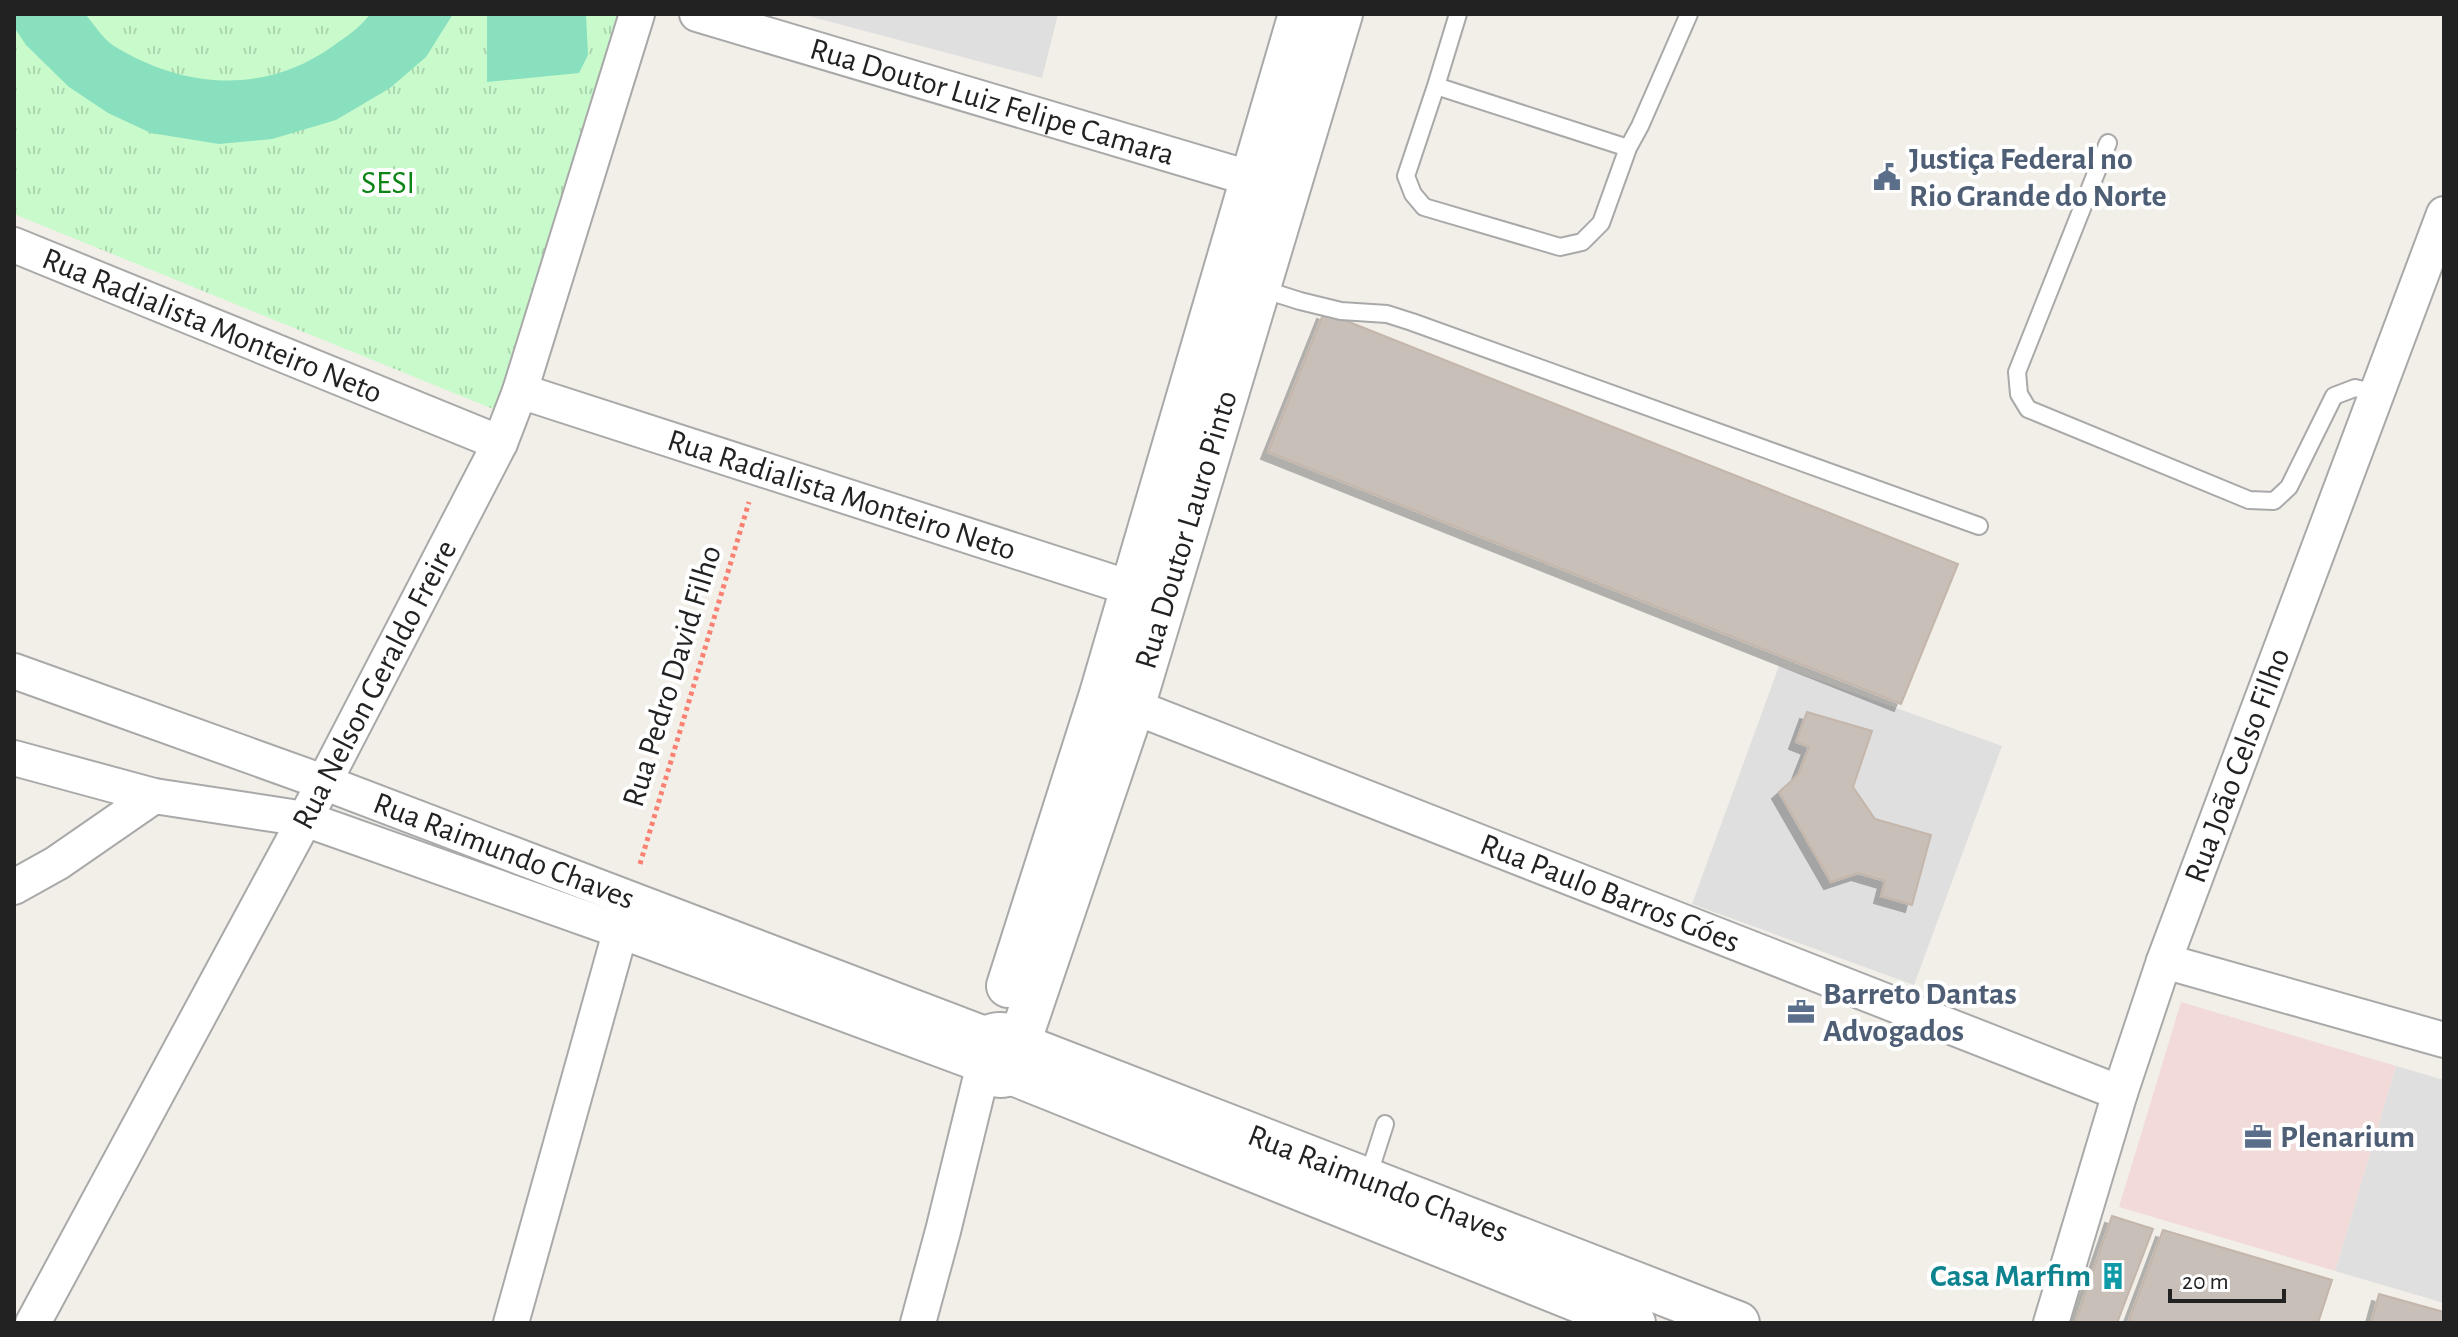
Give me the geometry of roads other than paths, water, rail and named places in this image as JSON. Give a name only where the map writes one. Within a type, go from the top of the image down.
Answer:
[{"type":"street","name":"Rua Nelson Geraldo Freire","points":[[33,1323],[305,819],[500,443],[520,391],[637,14]]},
{"type":"street","name":"Rua Doutor Luiz Felipe Camara","points":[[697,14],[1270,184]]},
{"type":"street","name":"Rua Doutor Lauro Pinto","points":[[918,1323],[943,1231],[1117,700],[1270,184],[1300,14]]},
{"type":"street","name":"Rua Doutor Lauro Pinto","points":[[1270,184],[1341,14]]},
{"type":"street","name":"Rua João Celso Filho","points":[[2051,1323],[2120,1093],[2164,961],[2377,393],[2429,296],[2444,214]]},
{"type":"street","name":"Rua Radialista Monteiro Neto","points":[[14,245],[500,443]]},
{"type":"street","name":"Rua Radialista Monteiro Neto","points":[[520,391],[1149,594]]},
{"type":"street","name":"Rua Raimundo Chaves","points":[[14,671],[323,782],[625,915],[1001,1055],[1361,1195],[1620,1310],[1738,1323]]},
{"type":"street","name":"Rua Paulo Barros Góes","points":[[1117,700],[2120,1093]]},
{"type":"street","name":"Rua Raimundo Chaves","points":[[14,758],[154,796],[305,819],[625,915]]},
{"type":"street","points":[[14,887],[57,863],[154,796]]},
{"type":"street","points":[[511,1323],[625,915]]},
{"type":"street","points":[[2164,961],[2444,1040]]},
{"type":"lane","points":[[1458,14],[1406,176],[1413,194],[1424,207],[1560,247],[1582,242],[1601,223],[1628,148],[1689,14]]},
{"type":"lane","points":[[1436,86],[1628,148]]},
{"type":"lane","points":[[2108,143],[2017,372],[2019,394],[2028,409],[2249,500],[2274,501],[2289,487],[2334,396],[2355,388],[2377,393]]},
{"type":"lane","points":[[1241,283],[1328,308],[1387,314],[1412,322],[1979,526]]},
{"type":"lane","points":[[1361,1195],[1385,1124]]},
{"type":"place","name":"Justiça Federal no Rio Grande do Norte","points":[[1887,177]]},
{"type":"place","name":"Barreto Dantas Advogados","points":[[1801,1012]]},
{"type":"place","name":"Plenarium","points":[[2258,1137]]},
{"type":"place","name":"Casa Marfim","points":[[2113,1276]]},
{"type":"park label","name":"SESI","points":[[388,183]]}]
